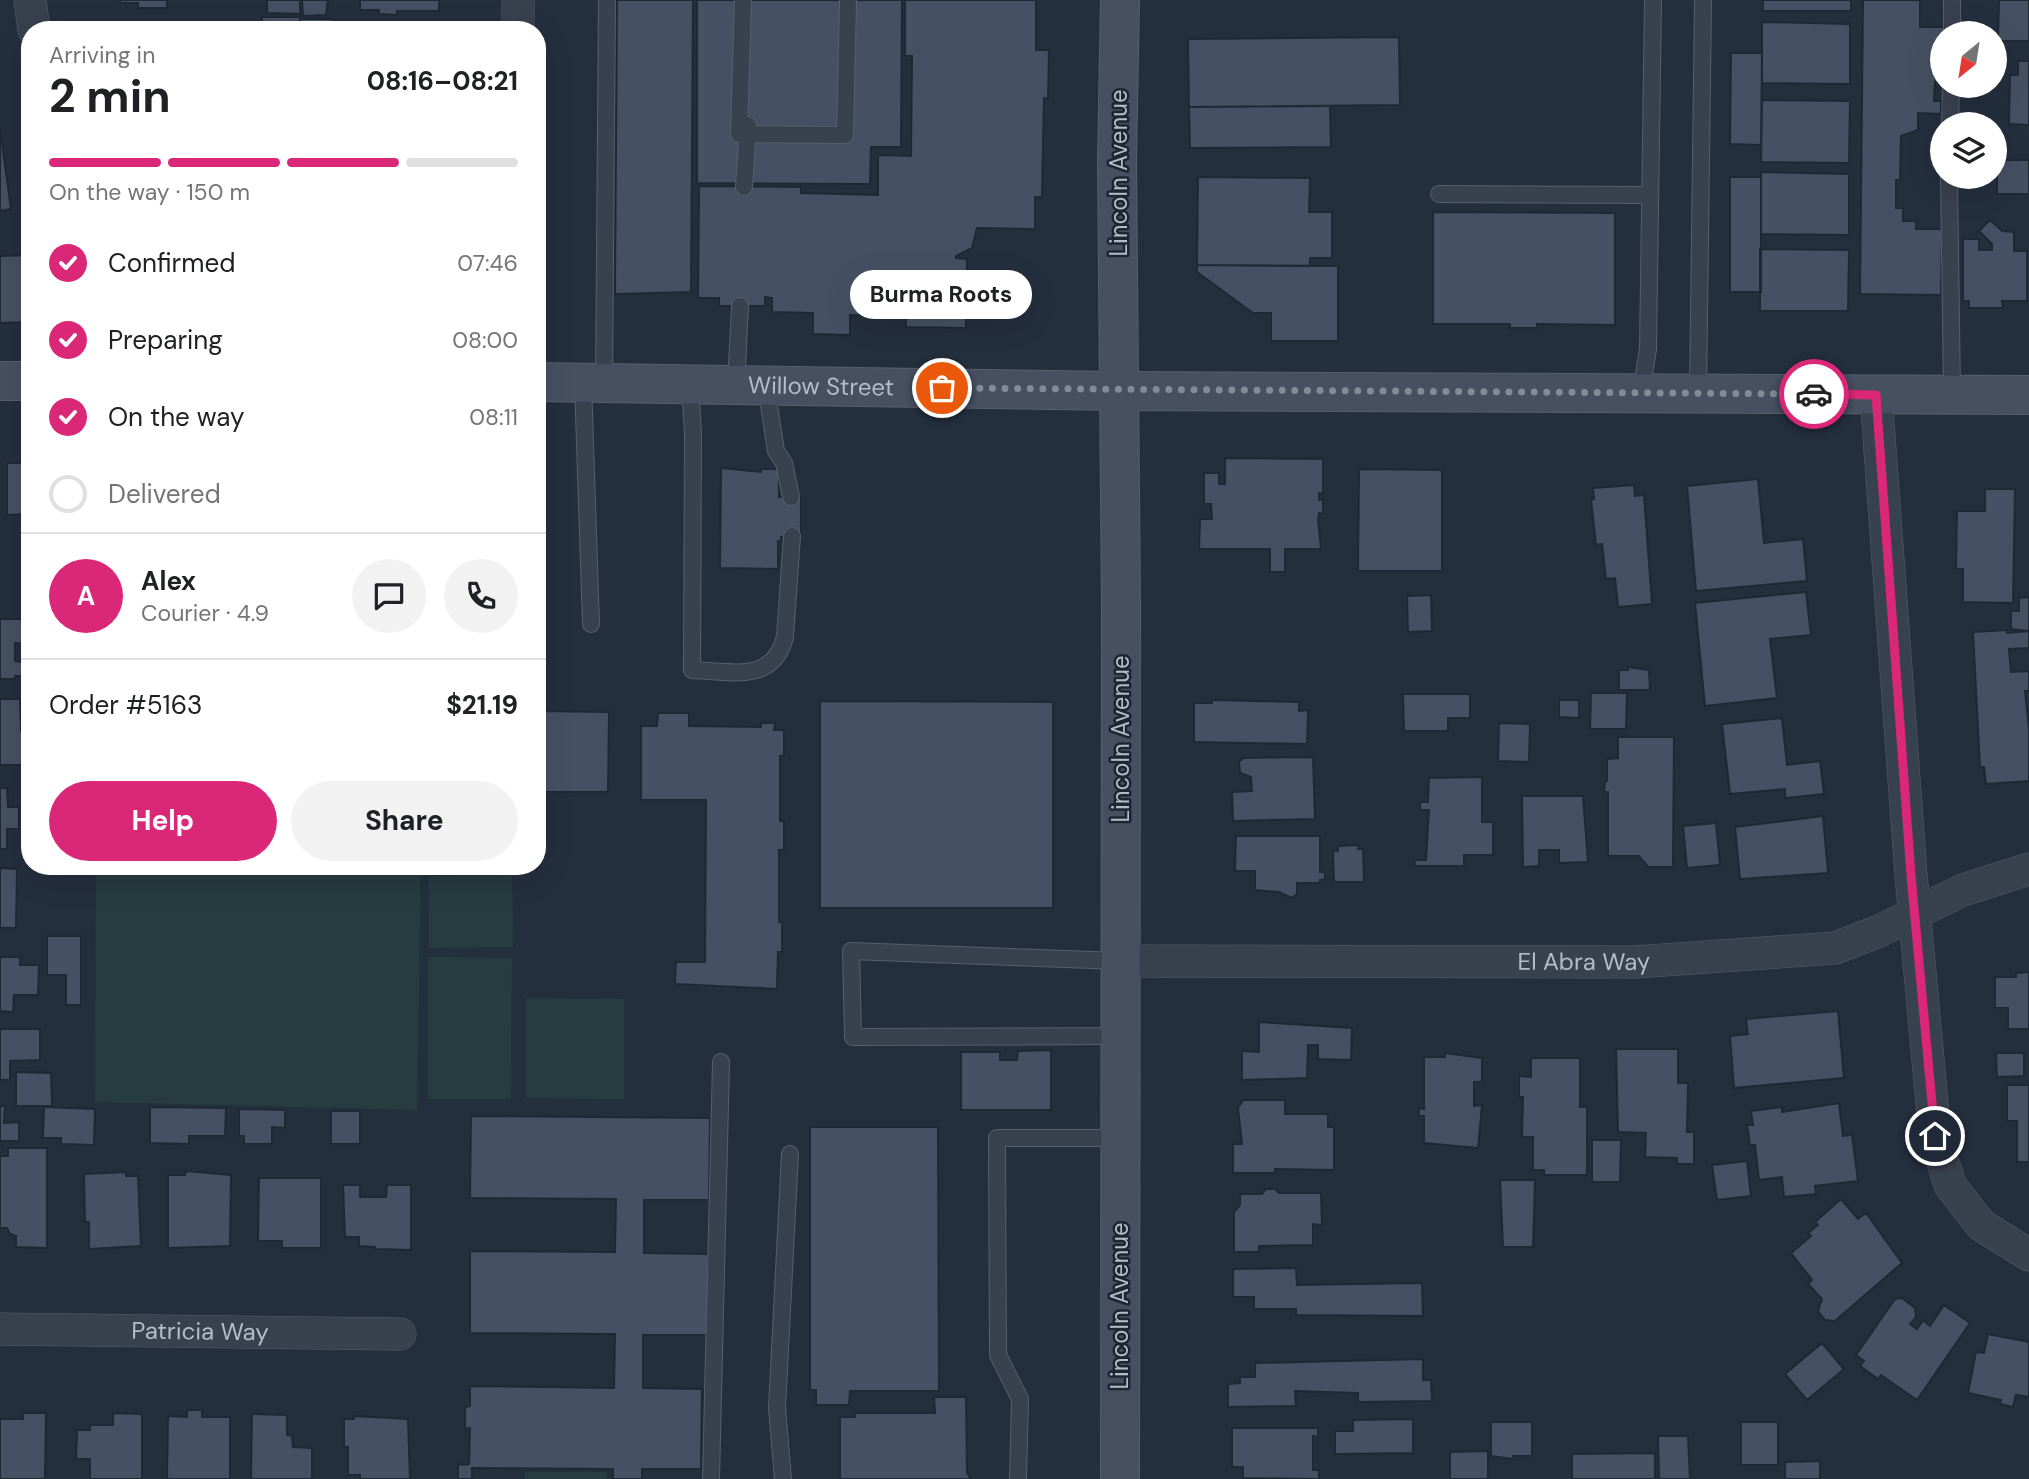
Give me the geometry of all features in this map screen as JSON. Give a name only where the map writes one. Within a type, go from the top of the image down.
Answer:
[{"type":"main road","name":"Lincoln Avenue","points":[[1120,0],[1117,162],[1121,391],[1120,1479]]},
{"type":"main road","points":[[0,381],[21,381]]},
{"type":"main road","name":"Willow Street","points":[[546,382],[1121,391],[2029,395]]},
{"type":"street","points":[[30,0],[33,21]]},
{"type":"street","points":[[518,0],[518,21]]},
{"type":"street","points":[[1876,395],[1914,915],[1935,1136],[1950,1185],[1981,1225],[2029,1255]]},
{"type":"street","name":"El Abra Way","points":[[1121,961],[1635,962],[1835,947],[1914,915],[1964,890],[2029,869]]},
{"type":"street","name":"Patricia Way","points":[[0,1329],[400,1334]]},
{"type":"lane","points":[[591,624],[593,383],[607,0]]},
{"type":"lane","points":[[743,0],[739,134],[832,135],[845,135],[848,0]]},
{"type":"lane","points":[[744,187],[753,0]]},
{"type":"lane","points":[[748,134],[840,137],[841,0]]},
{"type":"lane","points":[[1641,394],[1648,349],[1653,0]]},
{"type":"lane","points":[[1698,394],[1703,0]]},
{"type":"lane","points":[[1952,0],[1952,21]]},
{"type":"lane","points":[[1949,189],[1952,395]]},
{"type":"lane","points":[[1439,194],[1650,195]]},
{"type":"lane","points":[[740,306],[751,386],[784,463],[791,497]]},
{"type":"lane","points":[[690,385],[693,433],[692,670],[750,671],[770,666],[781,653],[785,637],[792,536]]},
{"type":"lane","points":[[1120,1037],[853,1037],[851,951],[1121,961]]},
{"type":"lane","points":[[711,1479],[721,1062]]},
{"type":"lane","points":[[1018,1479],[1020,1399],[998,1355],[997,1138],[1119,1139]]},
{"type":"lane","points":[[783,1479],[777,1408],[790,1154]]},
{"type":"green space","points":[[96,875],[421,875],[417,1110],[95,1102]]},
{"type":"green space","points":[[512,875],[513,947],[429,948],[429,876]]},
{"type":"green space","points":[[428,957],[512,958],[511,1099],[428,1099]]},
{"type":"green space","points":[[526,998],[624,999],[624,1099],[526,1098]]},
{"type":"green space","points":[[525,1472],[607,1472],[607,1479],[525,1479]]},
{"type":"building","points":[[120,0],[167,0],[167,8],[138,8],[138,3],[120,3]]},
{"type":"building","points":[[267,0],[300,0],[300,14],[267,13]]},
{"type":"building","points":[[302,0],[328,0],[326,15],[303,16]]},
{"type":"building","points":[[360,0],[439,0],[439,11],[379,14],[379,10],[360,10]]},
{"type":"building","points":[[617,0],[693,0],[691,292],[615,294]]},
{"type":"building","points":[[697,0],[902,0],[901,147],[871,147],[870,184],[697,183]]},
{"type":"building","points":[[905,0],[1036,0],[1036,50],[1049,50],[1048,99],[1044,98],[1042,197],[1035,197],[1035,229],[977,228],[972,248],[956,256],[967,259],[966,328],[906,327],[906,316],[850,315],[850,335],[813,334],[813,313],[772,312],[772,298],[765,297],[765,306],[719,306],[719,298],[698,298],[699,186],[801,187],[801,193],[878,195],[878,155],[911,156],[912,56],[905,56]]},
{"type":"building","points":[[1763,0],[1851,0],[1851,11],[1763,11]]},
{"type":"building","points":[[1863,0],[1920,0],[1920,27],[1930,27],[1930,98],[1941,101],[1941,112],[1918,113],[1918,130],[1901,136],[1896,208],[1903,208],[1903,221],[1916,221],[1916,229],[1942,229],[1941,295],[1860,294]]},
{"type":"building","points":[[1999,0],[2029,0],[2029,41],[2007,41],[2007,21],[1998,21]]},
{"type":"building","points":[[262,17],[300,17],[300,21],[262,21]]},
{"type":"building","points":[[300,19],[333,19],[333,21]]},
{"type":"building","points":[[1762,22],[1850,24],[1850,84],[1762,83]]},
{"type":"building","points":[[1399,37],[1400,105],[1189,107],[1188,39]]},
{"type":"building","points":[[1731,53],[1762,53],[1761,145],[1730,144]]},
{"type":"building","points":[[2018,61],[2029,61],[2029,125],[2009,124],[2010,75],[2018,75]]},
{"type":"building","points":[[1762,100],[1850,101],[1849,163],[1761,162]]},
{"type":"building","points":[[1330,106],[1331,147],[1190,148],[1189,107]]},
{"type":"building","points":[[0,129],[11,209],[0,211]]},
{"type":"building","points":[[2007,160],[2029,160],[2029,194],[1997,194],[1997,189],[2007,189]]},
{"type":"building","points":[[1761,172],[1849,174],[1849,235],[1761,234]]},
{"type":"building","points":[[1198,177],[1310,178],[1309,212],[1332,212],[1332,258],[1310,258],[1310,266],[1197,265]]},
{"type":"building","points":[[1730,177],[1761,177],[1761,292],[1730,292]]},
{"type":"building","points":[[1433,212],[1615,213],[1615,325],[1537,324],[1537,328],[1510,328],[1510,324],[1433,324]]},
{"type":"building","points":[[1990,220],[2002,231],[2014,232],[2014,251],[2027,251],[2027,301],[2002,301],[2003,308],[1969,308],[1969,301],[1963,301],[1963,239],[1979,239],[1979,250],[1992,250],[1992,244],[1979,231]]},
{"type":"building","points":[[1760,249],[1849,250],[1848,311],[1760,311]]},
{"type":"building","points":[[21,255],[21,322],[0,323],[0,256]]},
{"type":"building","points":[[1197,265],[1338,266],[1338,341],[1271,341],[1271,313],[1253,313],[1197,272]]},
{"type":"building","points":[[1225,458],[1323,459],[1323,494],[1319,493],[1319,500],[1323,499],[1323,514],[1319,513],[1318,519],[1321,549],[1285,549],[1285,572],[1270,572],[1270,549],[1199,549],[1200,519],[1212,519],[1211,504],[1204,504],[1204,473],[1219,473],[1219,484],[1225,484]]},
{"type":"building","points":[[7,463],[21,463],[21,514],[7,515]]},
{"type":"building","points":[[721,468],[761,472],[761,469],[779,469],[779,497],[801,497],[801,537],[781,537],[781,541],[778,541],[778,569],[720,568]]},
{"type":"building","points":[[1359,469],[1442,470],[1442,571],[1358,571]]},
{"type":"building","points":[[1758,479],[1764,543],[1803,539],[1807,581],[1696,591],[1687,486]]},
{"type":"building","points":[[1634,485],[1635,496],[1644,495],[1652,604],[1618,607],[1615,578],[1606,579],[1602,544],[1596,545],[1591,500],[1594,499],[1593,488]]},
{"type":"building","points":[[1985,489],[2015,489],[2013,603],[1963,602],[1963,569],[1956,569],[1957,511],[1985,511]]},
{"type":"building","points":[[1806,592],[1811,635],[1770,639],[1777,698],[1705,706],[1695,603]]},
{"type":"building","points":[[1431,595],[1432,631],[1408,632],[1407,596]]},
{"type":"building","points":[[2029,597],[2029,631],[2011,629],[2011,611],[2019,611],[2019,598]]},
{"type":"building","points":[[0,619],[21,619],[21,643],[15,643],[15,661],[21,662],[21,676],[15,676],[15,679],[0,679]]},
{"type":"building","points":[[2007,630],[2007,633],[2029,631],[2029,648],[2009,649],[2011,672],[2029,671],[2029,691],[2025,691],[2029,729],[2029,781],[1986,784],[1984,767],[1980,767],[1973,632]]},
{"type":"building","points":[[1628,667],[1649,670],[1650,690],[1619,690],[1619,670],[1628,670]]},
{"type":"building","points":[[1591,693],[1627,693],[1626,729],[1590,729]]},
{"type":"building","points":[[1403,694],[1470,694],[1470,718],[1448,718],[1448,731],[1404,731]]},
{"type":"building","points":[[0,699],[20,699],[21,765],[0,765]]},
{"type":"building","points":[[1212,700],[1299,702],[1299,711],[1308,710],[1307,744],[1194,742],[1194,703],[1212,703]]},
{"type":"building","points":[[1559,700],[1579,700],[1579,718],[1559,717]]},
{"type":"building","points":[[820,701],[1053,702],[1053,908],[820,908]]},
{"type":"building","points":[[546,711],[609,712],[608,792],[546,792]]},
{"type":"building","points":[[658,713],[689,713],[689,726],[761,727],[761,723],[775,723],[774,730],[784,730],[784,756],[780,756],[780,821],[784,821],[784,850],[779,850],[779,922],[782,922],[782,952],[778,952],[777,989],[675,984],[676,962],[705,962],[706,800],[641,800],[641,726],[657,726]]},
{"type":"building","points":[[1782,718],[1787,765],[1820,761],[1824,794],[1785,798],[1785,789],[1730,794],[1722,724]]},
{"type":"building","points":[[1499,723],[1530,724],[1529,762],[1498,761]]},
{"type":"building","points":[[1618,737],[1674,737],[1673,867],[1648,867],[1639,856],[1608,856],[1608,792],[1604,792],[1607,759],[1618,758]]},
{"type":"building","points":[[1313,757],[1315,819],[1233,821],[1232,792],[1252,791],[1251,777],[1240,773],[1239,762],[1243,758]]},
{"type":"building","points":[[1482,777],[1482,822],[1493,822],[1493,855],[1464,855],[1464,866],[1415,866],[1414,860],[1426,860],[1429,810],[1420,810],[1420,802],[1428,802],[1429,778]]},
{"type":"building","points":[[0,788],[7,788],[8,807],[19,807],[19,829],[7,829],[7,849],[0,849]]},
{"type":"building","points":[[1522,796],[1583,796],[1588,862],[1559,863],[1559,850],[1539,850],[1539,866],[1523,867]]},
{"type":"building","points":[[1823,816],[1828,873],[1740,879],[1735,827]]},
{"type":"building","points":[[1716,823],[1720,865],[1687,868],[1683,826]]},
{"type":"building","points":[[1236,836],[1320,836],[1320,872],[1325,872],[1325,879],[1320,880],[1320,883],[1297,883],[1297,894],[1292,898],[1279,892],[1255,890],[1255,871],[1235,871]]},
{"type":"building","points":[[1359,845],[1358,849],[1363,849],[1364,882],[1334,882],[1333,851],[1338,851],[1338,846]]},
{"type":"building","points":[[0,868],[17,869],[16,928],[0,928]]},
{"type":"building","points":[[47,936],[81,936],[81,1005],[66,1005],[66,975],[47,975]]},
{"type":"building","points":[[0,957],[20,957],[20,965],[39,965],[38,995],[14,995],[13,1012],[0,1011]]},
{"type":"building","points":[[2029,972],[2029,1029],[2008,1029],[2008,1008],[1995,1008],[1995,977],[2016,977],[2016,973]]},
{"type":"building","points":[[1838,1011],[1844,1078],[1734,1088],[1730,1036],[1748,1034],[1746,1019]]},
{"type":"building","points":[[1259,1022],[1352,1028],[1351,1060],[1318,1059],[1318,1045],[1308,1045],[1307,1078],[1242,1080],[1242,1051],[1259,1052]]},
{"type":"building","points":[[0,1029],[40,1029],[40,1060],[10,1061],[10,1080],[0,1080]]},
{"type":"building","points":[[1616,1049],[1678,1049],[1678,1083],[1688,1083],[1687,1132],[1694,1132],[1694,1164],[1677,1164],[1677,1158],[1645,1157],[1646,1133],[1618,1132]]},
{"type":"building","points":[[1051,1050],[1051,1110],[961,1110],[961,1052],[1000,1052],[1000,1060],[1017,1060],[1018,1051]]},
{"type":"building","points":[[1445,1053],[1482,1058],[1482,1082],[1474,1082],[1474,1106],[1482,1105],[1478,1148],[1424,1143],[1424,1116],[1419,1116],[1419,1108],[1424,1109],[1424,1057],[1445,1057]]},
{"type":"building","points":[[1996,1053],[2024,1053],[2024,1076],[1997,1077]]},
{"type":"building","points":[[1531,1058],[1580,1058],[1580,1107],[1587,1107],[1587,1175],[1544,1175],[1544,1170],[1533,1170],[1533,1137],[1522,1137],[1523,1097],[1519,1097],[1519,1076],[1531,1077]]},
{"type":"building","points":[[16,1072],[51,1073],[52,1106],[16,1106]]},
{"type":"building","points":[[2007,1085],[2029,1085],[2029,1162],[2017,1162],[2017,1121],[2007,1121]]},
{"type":"building","points":[[1243,1100],[1285,1100],[1285,1114],[1328,1114],[1328,1127],[1334,1127],[1334,1170],[1275,1169],[1275,1173],[1233,1173],[1233,1144],[1242,1144],[1238,1108]]},
{"type":"building","points":[[1839,1103],[1843,1136],[1852,1135],[1858,1181],[1815,1186],[1816,1194],[1784,1197],[1782,1177],[1759,1180],[1755,1145],[1750,1145],[1747,1125],[1753,1125],[1751,1111],[1782,1107],[1782,1112]]},
{"type":"building","points":[[0,1106],[5,1106],[4,1123],[19,1122],[19,1141],[0,1141]]},
{"type":"building","points":[[44,1107],[95,1109],[94,1145],[61,1144],[61,1138],[43,1138]]},
{"type":"building","points":[[150,1107],[226,1108],[225,1136],[189,1136],[189,1144],[150,1143]]},
{"type":"building","points":[[239,1109],[285,1110],[285,1128],[272,1127],[272,1144],[244,1144],[244,1136],[239,1136]]},
{"type":"building","points":[[331,1111],[360,1111],[360,1144],[331,1144]]},
{"type":"building","points":[[471,1116],[710,1118],[709,1200],[644,1200],[644,1253],[708,1254],[708,1335],[643,1335],[643,1388],[702,1389],[701,1469],[642,1469],[642,1479],[613,1479],[613,1469],[472,1468],[472,1479],[458,1479],[458,1465],[469,1464],[470,1428],[465,1429],[465,1407],[470,1406],[470,1386],[614,1388],[615,1334],[470,1333],[470,1251],[615,1252],[616,1199],[470,1198]]},
{"type":"building","points":[[810,1127],[938,1127],[939,1391],[850,1391],[849,1405],[816,1405],[816,1390],[810,1390]]},
{"type":"building","points":[[1592,1140],[1621,1140],[1620,1182],[1592,1182]]},
{"type":"building","points":[[8,1148],[47,1148],[47,1248],[16,1247],[16,1236],[10,1234],[7,1228],[0,1228],[0,1156],[8,1156]]},
{"type":"building","points":[[1747,1161],[1751,1196],[1717,1200],[1712,1165]]},
{"type":"building","points":[[186,1171],[231,1175],[230,1246],[168,1248],[168,1175],[185,1175]]},
{"type":"building","points":[[126,1172],[126,1176],[138,1176],[141,1246],[89,1249],[89,1222],[85,1222],[84,1174]]},
{"type":"building","points":[[259,1178],[321,1178],[321,1248],[282,1248],[282,1241],[258,1241]]},
{"type":"building","points":[[1500,1180],[1535,1180],[1533,1247],[1503,1247]]},
{"type":"building","points":[[343,1185],[360,1185],[360,1197],[386,1197],[387,1185],[411,1185],[411,1250],[359,1246],[359,1237],[345,1237]]},
{"type":"building","points":[[1266,1189],[1275,1189],[1279,1193],[1321,1193],[1322,1225],[1313,1224],[1313,1245],[1259,1246],[1259,1252],[1234,1252],[1234,1212],[1240,1205],[1240,1194],[1262,1194]]},
{"type":"building","points":[[1841,1199],[1858,1219],[1866,1213],[1902,1263],[1835,1321],[1825,1320],[1818,1311],[1822,1299],[1808,1284],[1812,1280],[1791,1253],[1811,1236],[1808,1233],[1818,1225],[1815,1222]]},
{"type":"building","points":[[1296,1268],[1297,1285],[1422,1283],[1423,1316],[1296,1315],[1296,1309],[1254,1309],[1254,1297],[1233,1297],[1233,1269]]},
{"type":"building","points":[[1902,1298],[1915,1308],[1916,1317],[1910,1324],[1917,1329],[1923,1320],[1930,1326],[1944,1305],[1970,1323],[1917,1400],[1881,1375],[1878,1379],[1860,1366],[1864,1361],[1856,1355],[1895,1299]]},
{"type":"building","points":[[1988,1334],[2029,1342],[2029,1397],[2016,1395],[2013,1407],[2000,1404],[2001,1400],[1968,1393],[1976,1352],[1984,1353]]},
{"type":"building","points":[[1822,1343],[1844,1369],[1807,1400],[1785,1374]]},
{"type":"building","points":[[1423,1359],[1423,1380],[1431,1380],[1432,1401],[1358,1402],[1358,1393],[1295,1391],[1296,1406],[1228,1407],[1228,1384],[1240,1383],[1240,1377],[1255,1377],[1255,1363]]},
{"type":"building","points":[[934,1397],[966,1397],[967,1473],[971,1479],[840,1479],[840,1417],[855,1417],[855,1413],[935,1413]]},
{"type":"building","points":[[187,1410],[202,1410],[202,1417],[230,1417],[230,1479],[167,1479],[168,1416],[187,1417]]},
{"type":"building","points":[[23,1413],[46,1413],[45,1479],[0,1479],[0,1419],[23,1419]]},
{"type":"building","points":[[113,1413],[142,1414],[142,1479],[90,1479],[90,1459],[76,1459],[77,1430],[90,1430],[90,1425],[113,1425]]},
{"type":"building","points":[[252,1414],[287,1415],[287,1435],[292,1436],[293,1447],[312,1448],[312,1479],[251,1479]]},
{"type":"building","points":[[354,1416],[408,1419],[410,1479],[360,1479],[360,1475],[348,1475],[344,1419],[354,1419]]},
{"type":"building","points":[[1413,1419],[1413,1453],[1335,1454],[1335,1431],[1353,1431],[1353,1420]]},
{"type":"building","points":[[1491,1422],[1532,1422],[1532,1456],[1513,1456],[1513,1459],[1491,1456]]},
{"type":"building","points":[[1741,1422],[1778,1422],[1778,1465],[1741,1465]]},
{"type":"building","points":[[1232,1428],[1318,1428],[1318,1437],[1313,1436],[1313,1470],[1319,1470],[1319,1479],[1243,1478],[1243,1467],[1232,1467]]},
{"type":"building","points":[[1658,1436],[1688,1436],[1690,1479],[1659,1479]]},
{"type":"building","points":[[1488,1451],[1488,1479],[1450,1479],[1450,1452]]},
{"type":"building","points":[[1655,1453],[1655,1479],[1572,1479],[1572,1454]]},
{"type":"building","points":[[1820,1461],[1820,1479],[1785,1479],[1785,1462]]},
{"type":"way so far","points":[[942,388],[1814,394]]},
{"type":"place","name":"Burma Roots","points":[[942,388]]},
{"type":"route","points":[[1814,394],[1876,395],[1911,875],[1935,1136]]}]
